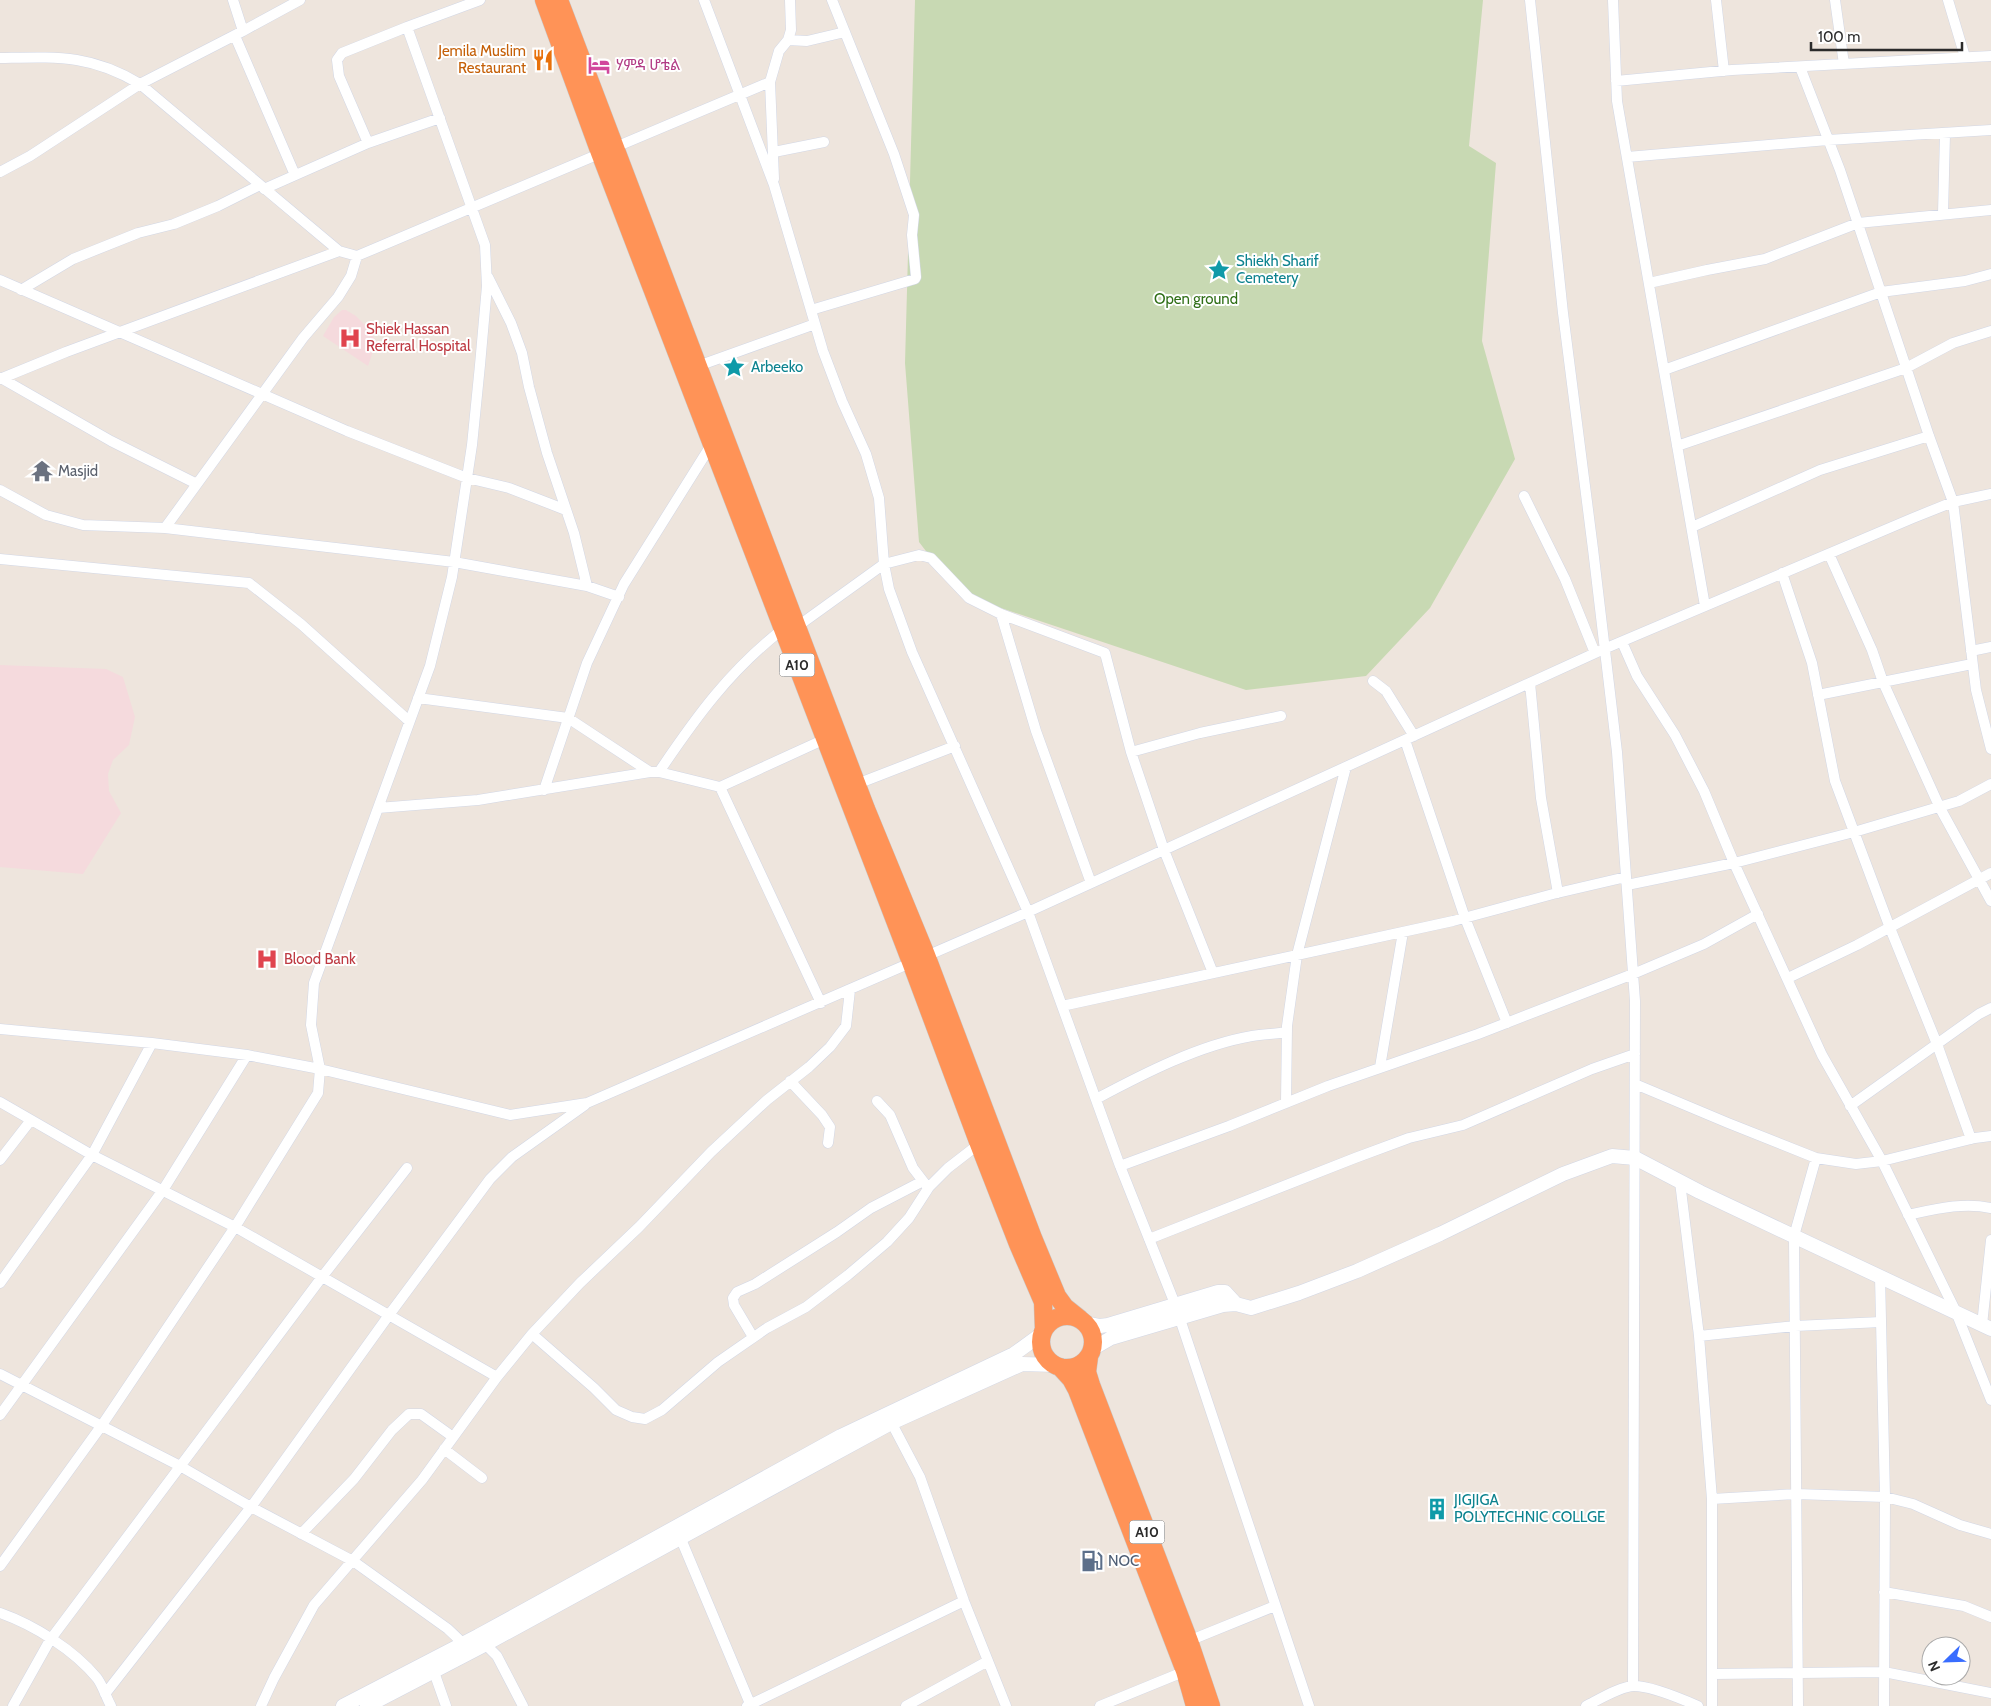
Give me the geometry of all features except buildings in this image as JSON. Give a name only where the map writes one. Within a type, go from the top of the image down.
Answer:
[{"type":"highway","name":"A10","points":[[544,0],[698,366],[717,437]]},
{"type":"highway","name":"A10","points":[[559,0],[607,150],[790,627],[857,784],[918,959],[979,1144],[1043,1302],[1044,1331],[1041,1342],[1042,1351],[1046,1358],[1071,1379],[1077,1390],[1192,1669],[1211,1706]]},
{"type":"highway","name":"A10","points":[[790,627],[825,739],[1057,1296],[1065,1307],[1082,1321],[1091,1332],[1091,1353],[1088,1372],[1091,1385],[1182,1643]]},
{"type":"highway","points":[[1044,1331],[1054,1320],[1062,1316],[1071,1316],[1082,1321]]},
{"type":"highway","points":[[1057,1366],[1076,1367],[1083,1363],[1091,1353]]},
{"type":"highway","name":"A10","points":[[1192,1669],[1195,1706]]},
{"type":"street","points":[[233,0],[239,34],[295,175]]},
{"type":"street","points":[[0,172],[30,156],[140,84],[239,34],[300,0]]},
{"type":"street","points":[[368,144],[339,76],[337,60],[342,53],[480,0]]},
{"type":"street","points":[[704,0],[774,185],[823,351],[842,401],[866,454],[880,498],[884,564],[889,589],[912,652],[1028,912],[1120,1166],[1175,1304]]},
{"type":"street","points":[[774,185],[770,82],[779,51],[788,40],[791,30],[790,0]]},
{"type":"street","points":[[811,310],[915,280],[916,277],[912,235],[914,216],[894,154],[832,0]]},
{"type":"street","points":[[1530,0],[1600,651],[1617,752],[1633,974],[1635,1054],[1634,1686]]},
{"type":"street","points":[[1613,0],[1617,100],[1705,606]]},
{"type":"street","points":[[1716,0],[1724,71]]},
{"type":"street","points":[[1835,0],[1844,64]]},
{"type":"street","points":[[1948,0],[1965,57]]},
{"type":"street","points":[[0,1566],[102,1425],[236,1227],[318,1093],[320,1070],[310,1025],[314,983],[430,666],[454,562],[467,478],[487,286],[485,245],[407,27]]},
{"type":"street","points":[[788,40],[806,41],[845,32]]},
{"type":"street","points":[[1616,81],[1724,71],[1991,56]]},
{"type":"street","points":[[0,58],[62,57],[101,65],[121,73],[140,84],[339,251],[357,256],[770,82]]},
{"type":"street","points":[[1800,67],[1858,223],[1953,502],[1972,664],[1976,690],[1991,749]]},
{"type":"street","points":[[21,290],[73,259],[138,233],[174,224],[368,144],[440,118]]},
{"type":"street","points":[[1627,157],[1828,140],[1991,130]]},
{"type":"street","points":[[1944,214],[1945,134]]},
{"type":"street","points":[[774,152],[824,142]]},
{"type":"street","points":[[1649,283],[1765,259],[1858,223],[1991,210]]},
{"type":"street","points":[[1,379],[66,352],[339,251]]},
{"type":"street","points":[[165,528],[303,338],[338,297],[350,276],[357,256]]},
{"type":"street","points":[[486,272],[511,323],[522,353],[547,453],[574,533],[586,586]]},
{"type":"street","points":[[1664,370],[1881,292],[1965,281],[1991,274]]},
{"type":"street","points":[[0,280],[261,395],[467,478],[509,488],[566,510]]},
{"type":"street","points":[[698,366],[816,324]]},
{"type":"street","points":[[1677,446],[1906,368],[1953,343],[1991,331]]},
{"type":"street","points":[[1,379],[110,440],[197,484]]},
{"type":"street","points":[[1692,527],[1820,470],[1929,436]]},
{"type":"street","points":[[544,790],[586,663],[624,584],[717,437]]},
{"type":"street","points":[[0,490],[46,515],[83,525],[165,528],[454,562],[586,586],[618,597]]},
{"type":"street","points":[[105,1694],[251,1507],[388,1315],[490,1179],[512,1156],[587,1103],[1028,912],[1600,651],[1953,502],[1991,494]]},
{"type":"street","points":[[1524,496],[1600,651]]},
{"type":"street","points":[[1828,554],[1872,650],[1883,682],[1940,808],[1991,901]]},
{"type":"street","points":[[378,808],[478,800],[655,772],[728,679],[757,649],[884,564],[919,555],[931,558],[969,598],[1002,614],[1105,653],[1131,752],[1164,850],[1213,973]]},
{"type":"street","points":[[0,559],[249,583],[301,624],[409,721]]},
{"type":"street","points":[[1782,573],[1812,663],[1833,772],[1890,928],[1937,1044],[1971,1139]]},
{"type":"street","points":[[1002,614],[1042,748],[1091,883]]},
{"type":"street","points":[[1622,642],[1637,676],[1675,735],[1704,791],[1734,863],[1822,1054],[1882,1161],[1956,1312],[1991,1400]]},
{"type":"street","points":[[1971,651],[1991,647]]},
{"type":"street","points":[[1818,695],[1972,664]]},
{"type":"street","points":[[1374,681],[1386,691],[1409,738],[1465,918],[1507,1023]]},
{"type":"street","points":[[1530,683],[1541,798],[1558,893]]},
{"type":"street","points":[[418,698],[568,718],[655,772],[720,787],[825,739]]},
{"type":"street","points":[[1131,752],[1200,733],[1280,716]]},
{"type":"street","points":[[857,784],[954,746]]},
{"type":"street","points":[[1286,1103],[1287,1032],[1297,955],[1346,767]]},
{"type":"street","points":[[1062,1006],[1465,918],[1558,893],[1734,863],[1940,808],[1959,801],[1991,784]]},
{"type":"street","points":[[720,787],[821,1003]]},
{"type":"street","points":[[1788,978],[1890,928],[1991,873]]},
{"type":"street","points":[[1120,1166],[1380,1067],[1507,1023],[1633,974],[1704,944],[1758,914]]},
{"type":"street","points":[[1380,1067],[1403,932]]},
{"type":"street","points":[[261,1706],[314,1605],[422,1480],[497,1377],[532,1334],[580,1283],[639,1227],[710,1152],[766,1100],[830,1047],[846,1026],[850,990]]},
{"type":"street","points":[[1850,1106],[1978,1014],[1991,1008]]},
{"type":"street","points":[[0,1029],[152,1043],[247,1055],[510,1114],[587,1103]]},
{"type":"street","points":[[1096,1099],[1147,1072],[1216,1046],[1251,1036],[1287,1032]]},
{"type":"street","points":[[0,1283],[92,1155],[152,1043]]},
{"type":"street","points":[[1149,1239],[1409,1138],[1463,1124],[1592,1069],[1635,1054]]},
{"type":"street","points":[[0,1415],[163,1190],[247,1055]]},
{"type":"street","points":[[790,1081],[822,1115],[830,1127],[828,1143]]},
{"type":"street","points":[[1635,1084],[1816,1158],[1856,1164],[1882,1161],[1971,1139],[1991,1136]]},
{"type":"street","points":[[877,1101],[890,1115],[913,1168],[926,1184]]},
{"type":"street","points":[[0,1102],[92,1155],[236,1227],[497,1377]]},
{"type":"street","points":[[0,1160],[31,1120]]},
{"type":"street","points":[[753,1338],[734,1306],[733,1298],[737,1292],[755,1284],[871,1208],[926,1184],[979,1144]]},
{"type":"street","points":[[1091,1353],[1111,1338],[1223,1305],[1236,1304],[1251,1308],[1299,1293],[1358,1271],[1440,1234],[1563,1174],[1612,1156],[1635,1158],[1680,1182],[1987,1327],[1991,1240]]},
{"type":"street","points":[[1798,1706],[1794,1236],[1816,1158]]},
{"type":"street","points":[[12,1706],[50,1640],[322,1277],[407,1168]]},
{"type":"street","points":[[1680,1182],[1699,1336],[1712,1499],[1712,1706]]},
{"type":"street","points":[[532,1334],[560,1357],[616,1410],[632,1417],[645,1419],[662,1410],[718,1362],[753,1338],[806,1307],[887,1242],[909,1218],[926,1184]]},
{"type":"street","points":[[1908,1215],[1948,1207],[1974,1205],[1991,1208]]},
{"type":"street","points":[[1880,1276],[1885,1496],[1884,1706]]},
{"type":"street","points":[[1082,1321],[1100,1326],[1108,1325],[1218,1292],[1224,1292],[1236,1304]]},
{"type":"street","points":[[1180,1319],[1309,1706]]},
{"type":"street","points":[[1699,1336],[1795,1326],[1881,1322]]},
{"type":"street","points":[[889,1418],[1014,1354],[1044,1331]]},
{"type":"street","points":[[343,1706],[468,1647],[679,1533],[842,1436],[1022,1364],[1057,1366]]},
{"type":"street","points":[[0,1374],[180,1466],[251,1507],[353,1561],[448,1628],[468,1647]]},
{"type":"street","points":[[301,1534],[354,1479],[392,1430],[409,1414],[421,1414],[453,1436]]},
{"type":"street","points":[[889,1418],[920,1477],[964,1601],[1006,1706]]},
{"type":"street","points":[[444,1448],[482,1478]]},
{"type":"street","points":[[1712,1499],[1796,1494],[1885,1496],[1914,1504],[1960,1525],[1991,1534]]},
{"type":"street","points":[[679,1533],[749,1706],[964,1601]]},
{"type":"street","points":[[1884,1592],[1964,1606],[1991,1617]]},
{"type":"street","points":[[1182,1643],[1275,1606]]},
{"type":"street","points":[[0,1613],[19,1620],[76,1656],[98,1680],[111,1706]]},
{"type":"street","points":[[481,1640],[497,1656],[523,1706]]},
{"type":"street","points":[[367,1706],[434,1672],[468,1647]]},
{"type":"street","points":[[906,1706],[988,1661]]},
{"type":"street","points":[[1100,1706],[1192,1669]]},
{"type":"street","points":[[434,1672],[446,1706]]},
{"type":"street","points":[[1712,1674],[1884,1672],[1991,1693]]},
{"type":"street","points":[[1586,1706],[1606,1695],[1634,1686],[1672,1695],[1698,1706]]},
{"type":"shaded area","name":"Shiek Hassan Referral Hospital","points":[[342,310],[346,310],[356,316],[368,328],[375,340],[375,346],[368,366],[323,336],[334,317]]},
{"type":"shaded area","points":[[0,665],[106,669],[123,677],[135,717],[129,745],[113,760],[108,774],[109,791],[121,813],[83,874],[0,867]]},
{"type":"green space","name":"Open ground","points":[[915,0],[1483,0],[1469,146],[1496,163],[1482,341],[1515,459],[1430,608],[1366,676],[1246,690],[959,594],[919,542],[905,363]]},
{"type":"place","name":"Jemila Muslim Restaurant","points":[[543,60]]},
{"type":"place","name":"ሃምዳ ሆቴል","points":[[599,65]]},
{"type":"place","name":"Shiekh Sharif Cemetery","points":[[1219,270]]},
{"type":"place","name":"Shiek Hassan Referral Hospital","points":[[350,338]]},
{"type":"place","name":"Arbeeko","points":[[734,367]]},
{"type":"place","name":"Masjid","points":[[42,471]]},
{"type":"place","name":"Blood Bank","points":[[267,959]]},
{"type":"place","name":"JIGJIGA POLYTECHNIC COLLGE","points":[[1437,1509]]},
{"type":"place","name":"NOC","points":[[1092,1561]]}]
